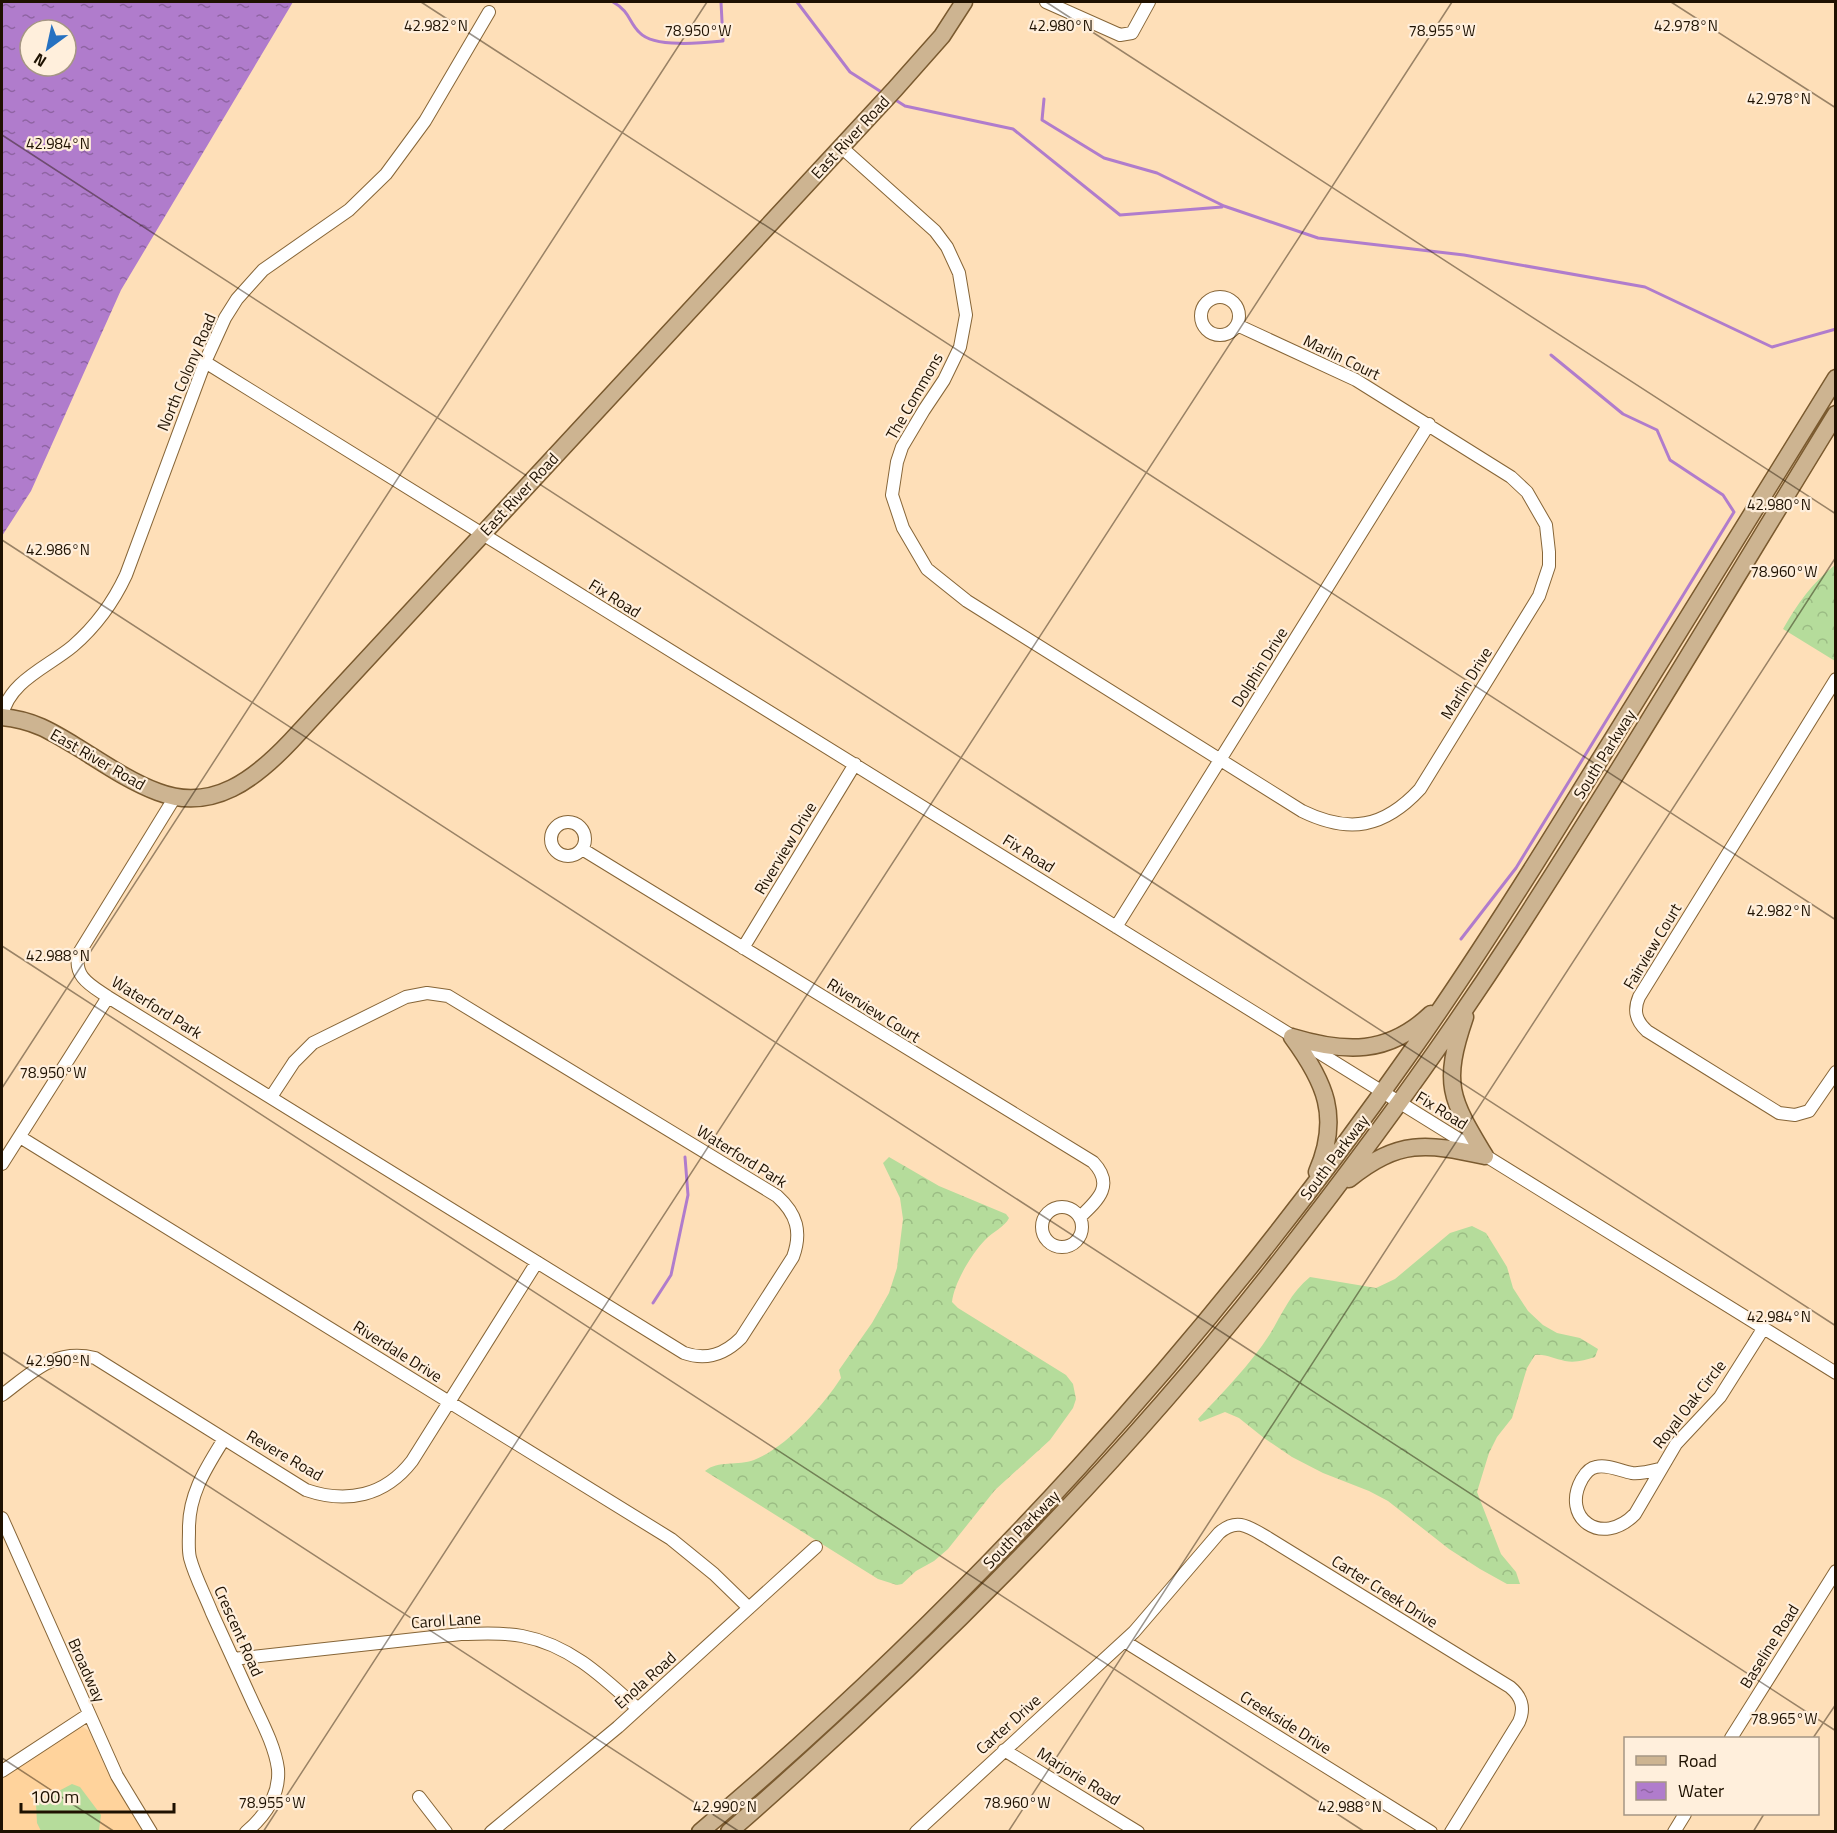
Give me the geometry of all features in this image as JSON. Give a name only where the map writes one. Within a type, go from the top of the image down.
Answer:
[{"type":"main road","name":"East River Road","points":[[2,717],[24,720],[42,726],[146,788],[175,797],[201,797],[226,791],[247,781],[263,769],[895,89],[942,36],[964,2]]},
{"type":"main road","name":"South Parkway","points":[[700,1832],[881,1669],[1020,1530],[1152,1384],[1307,1194],[1383,1092],[1458,984],[1613,740],[1836,378]]},
{"type":"main road","name":"South Parkway","points":[[729,1832],[890,1686],[1074,1501],[1162,1404],[1272,1271],[1399,1102],[1471,999],[1621,764],[1836,414]]},
{"type":"main road","points":[[1292,1037],[1350,1049],[1378,1046],[1420,1025],[1458,984]]},
{"type":"main road","points":[[1471,999],[1454,1052],[1451,1080],[1458,1108],[1485,1156]]},
{"type":"main road","points":[[1292,1037],[1319,1078],[1329,1113],[1330,1126],[1327,1144],[1307,1194]]},
{"type":"main road","points":[[1333,1191],[1377,1159],[1407,1148],[1448,1148],[1485,1156]]},
{"type":"street","points":[[1046,2],[1120,35],[1132,33],[1149,2]]},
{"type":"street","name":"North Colony Road","points":[[2,717],[4,706],[12,692],[73,645],[104,613],[117,595],[205,362],[225,318],[249,284],[263,270],[349,210],[386,174],[425,121],[489,12]]},
{"type":"street","name":"The Commons","points":[[840,146],[935,231],[956,263],[964,294],[966,315],[960,347],[944,380],[902,447],[897,462],[892,495],[903,528],[927,569],[967,601],[1220,761]]},
{"type":"street","name":"Marlin Court","points":[[1237,325],[1356,380],[1429,424]]},
{"type":"street","name":"Fix Road","points":[[205,362],[1836,1373]]},
{"type":"street","name":"Marlin Drive","points":[[1220,761],[1320,820],[1354,825],[1386,818],[1397,811],[1420,789],[1512,641],[1539,596],[1545,581],[1549,552],[1546,525],[1527,492],[1511,477],[1429,424]]},
{"type":"street","name":"Dolphin Drive","points":[[1116,927],[1429,424]]},
{"type":"street","name":"Fairview Court","points":[[1836,679],[1639,997],[1635,1010],[1638,1021],[1647,1031],[1779,1113],[1795,1115],[1809,1111],[1836,1072]]},
{"type":"street","name":"Riverview Drive","points":[[743,948],[855,765]]},
{"type":"street","name":"Waterford Park","points":[[175,797],[79,953],[78,965],[84,981],[108,997],[684,1353],[714,1356],[732,1348],[741,1338],[793,1257],[798,1236],[796,1225],[788,1206],[777,1196],[448,996],[427,993],[406,997],[313,1043],[294,1062],[271,1097]]},
{"type":"street","name":"Riverview Court","points":[[582,849],[1093,1162],[1102,1175],[1102,1193],[1098,1201],[1080,1217]]},
{"type":"street","points":[[2,1164],[108,997]]},
{"type":"street","name":"Riverdale Drive","points":[[20,1137],[671,1539],[714,1574],[749,1608]]},
{"type":"street","name":"Revere Road","points":[[2,1395],[47,1362],[60,1357],[83,1355],[95,1358],[306,1490],[323,1496],[342,1498],[358,1496],[387,1484],[403,1473],[537,1262]]},
{"type":"street","name":"Royal Oak Circle","points":[[1660,1469],[1633,1473],[1596,1466],[1589,1470],[1578,1487],[1576,1505],[1578,1514],[1588,1524],[1607,1530],[1626,1523],[1635,1514],[1676,1444],[1720,1397],[1764,1329]]},
{"type":"street","name":"Crescent Road","points":[[224,1439],[197,1483],[192,1498],[188,1528],[190,1557],[262,1722],[278,1769],[277,1785],[268,1809],[261,1819],[246,1832]]},
{"type":"street","name":"Broadway","points":[[2,1518],[117,1776],[152,1832]]},
{"type":"street","name":"Carter Creek Drive","points":[[1124,1641],[1145,1621],[1227,1526],[1243,1525],[1268,1538],[1500,1681],[1520,1696],[1522,1708],[1519,1722],[1450,1832]]},
{"type":"street","name":"Enola Road","points":[[491,1832],[638,1709],[816,1547]]},
{"type":"street","name":"Baseline Road","points":[[1732,1737],[1836,1571]]},
{"type":"street","name":"Carol Lane","points":[[233,1659],[414,1638],[479,1634],[521,1636],[544,1641],[574,1656],[591,1667],[638,1709]]},
{"type":"street","name":"Carter Drive","points":[[916,1832],[1124,1641]]},
{"type":"street","name":"Creekside Drive","points":[[1124,1641],[1431,1832]]},
{"type":"street","points":[[2,1771],[89,1714]]},
{"type":"street","name":"Marjorie Road","points":[[1004,1749],[1138,1832]]},
{"type":"street","points":[[419,1797],[446,1832]]},
{"type":"street","points":[[1674,1832],[1684,1815]]},
{"type":"shaded area","points":[[83,1727],[89,1731],[108,1773],[143,1831],[2,1832],[2,1779]]},
{"type":"green space","points":[[1835,565],[1835,661],[1783,629],[1806,594]]},
{"type":"green space","points":[[889,1157],[939,1186],[1006,1214],[1009,1218],[1007,1221],[985,1240],[969,1260],[956,1286],[952,1302],[958,1308],[1066,1375],[1073,1384],[1076,1399],[1073,1408],[1050,1440],[995,1490],[948,1549],[934,1561],[916,1571],[902,1584],[897,1585],[878,1579],[705,1471],[716,1465],[754,1460],[779,1446],[814,1413],[841,1378],[839,1370],[872,1323],[889,1293],[897,1268],[903,1219],[900,1198],[883,1163]]},
{"type":"green space","points":[[1472,1226],[1486,1233],[1507,1267],[1513,1288],[1528,1311],[1543,1325],[1557,1333],[1580,1338],[1598,1349],[1595,1357],[1577,1361],[1535,1355],[1527,1368],[1512,1418],[1497,1437],[1489,1453],[1477,1492],[1501,1554],[1516,1572],[1520,1584],[1507,1584],[1480,1569],[1449,1549],[1388,1501],[1292,1457],[1239,1418],[1225,1412],[1200,1422],[1198,1419],[1254,1357],[1292,1296],[1310,1277],[1376,1288],[1395,1279],[1450,1233]]},
{"type":"green space","points":[[72,1784],[80,1787],[101,1815],[99,1830],[97,1832],[41,1831],[37,1823],[36,1803]]},
{"type":"water","points":[[2,2],[293,2],[121,290],[31,491],[2,536]]},
{"type":"waterway","points":[[613,2],[626,13],[640,33],[647,38],[667,43],[723,41],[721,2]]},
{"type":"waterway","points":[[797,2],[850,72],[883,93]]},
{"type":"waterway","points":[[894,99],[905,106],[1013,129],[1120,215],[1222,207]]},
{"type":"waterway","points":[[1044,99],[1042,120],[1104,158],[1157,173],[1224,206],[1318,238],[1464,255],[1645,287],[1772,347],[1836,329]]},
{"type":"waterway","points":[[1461,939],[1516,868],[1734,512],[1723,495],[1670,460],[1657,430],[1623,414],[1551,355]]},
{"type":"waterway","points":[[653,1303],[671,1275],[688,1195],[685,1157]]}]
